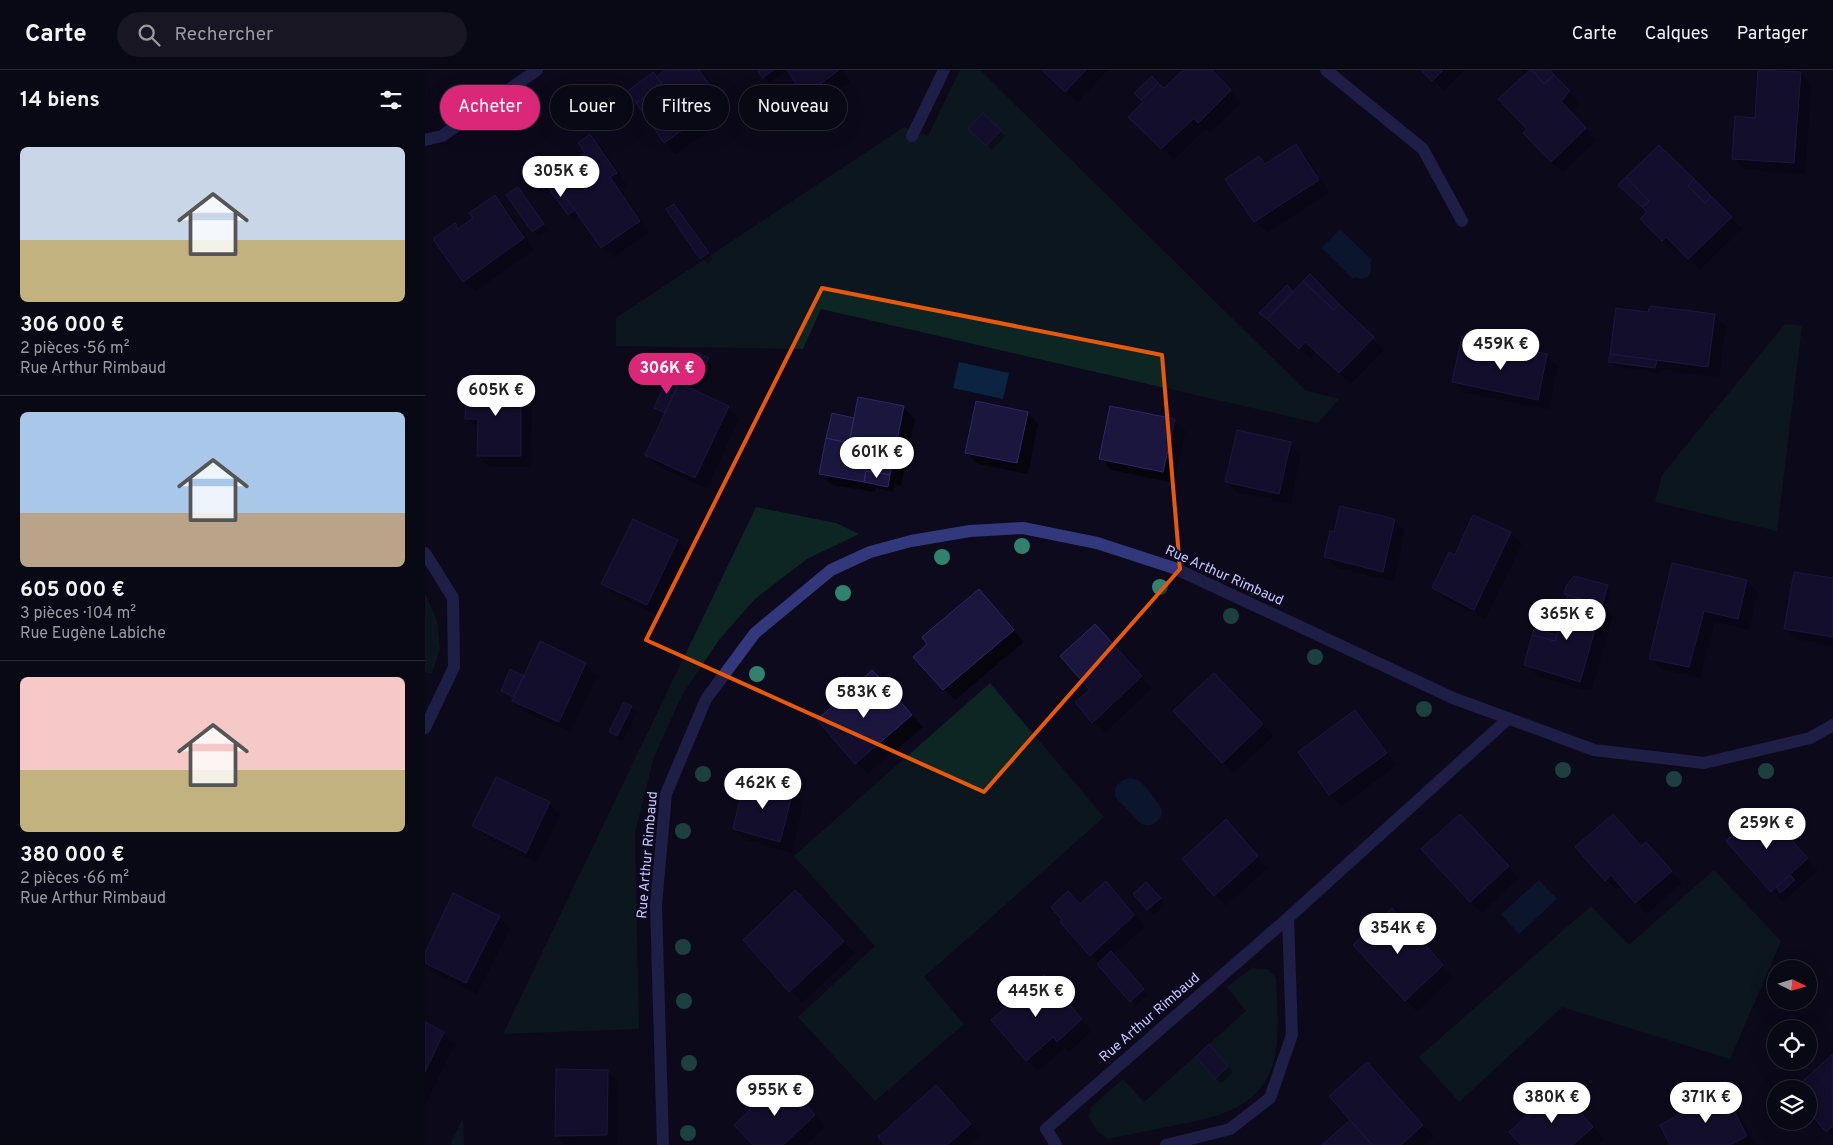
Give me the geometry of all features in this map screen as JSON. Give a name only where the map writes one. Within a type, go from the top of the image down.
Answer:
[{"type":"street","points":[[425,140],[442,136],[537,70]]},
{"type":"street","points":[[912,136],[945,70]]},
{"type":"street","points":[[1326,70],[1423,149],[1462,221]]},
{"type":"street","name":"Rue Arthur Rimbaud","points":[[663,1145],[655,905],[666,794],[705,699],[755,633],[831,570],[870,552],[911,541],[970,531],[1023,528],[1097,543],[1174,568],[1453,698],[1595,750],[1704,763],[1810,738],[1833,726]]},
{"type":"street","points":[[425,553],[453,598],[455,667],[425,728]]},
{"type":"street","name":"Rue Arthur Rimbaud","points":[[1056,1145],[1046,1129],[1288,918],[1509,718]]},
{"type":"street","points":[[1166,1145],[1230,1129],[1270,1098],[1291,1035],[1288,918]]},
{"type":"highlighted area","points":[[822,288],[1162,355],[1180,569],[984,792],[646,640]]},
{"type":"green space","points":[[960,70],[980,70],[1305,390],[1339,399],[1318,423],[821,309],[803,349],[616,346],[616,318],[904,127],[928,136]]},
{"type":"green space","points":[[1785,324],[1802,326],[1777,531],[1655,502],[1662,475]]},
{"type":"green space","points":[[756,507],[836,523],[859,534],[807,559],[755,599],[719,640],[682,695],[654,757],[635,832],[639,1029],[503,1034]]},
{"type":"green space","points":[[425,593],[437,621],[440,649],[432,673],[425,672]]},
{"type":"green space","points":[[990,683],[1104,817],[924,977],[964,1024],[875,1101],[798,1017],[875,946],[794,856]]},
{"type":"green space","points":[[1714,870],[1781,941],[1773,960],[1767,960],[1767,973],[1730,1059],[1562,1007],[1459,1102],[1419,1057],[1591,906],[1629,945]]},
{"type":"green space","points":[[1252,968],[1267,969],[1276,978],[1278,1027],[1277,1046],[1269,1073],[1261,1087],[1251,1098],[1224,1113],[1167,1127],[1108,1139],[1096,1130],[1089,1117],[1091,1107],[1123,1079],[1144,1102],[1246,1011],[1227,987]]},
{"type":"green space","points":[[463,1118],[464,1145],[450,1145]]},
{"type":"water","points":[[1340,229],[1372,260],[1370,262],[1371,271],[1368,277],[1360,279],[1355,277],[1353,279],[1322,248]]},
{"type":"water","points":[[959,362],[1009,373],[1003,399],[953,388]]},
{"type":"water","points":[[1130,778],[1138,780],[1160,805],[1161,816],[1153,824],[1141,824],[1116,798],[1116,787],[1123,780]]},
{"type":"water","points":[[1539,880],[1557,899],[1519,934],[1501,914]]},
{"type":"building","points":[[666,70],[699,70],[710,85],[661,85],[662,84],[656,77]]},
{"type":"building","points":[[758,70],[774,70],[762,78]]},
{"type":"building","points":[[787,70],[839,70],[819,85],[797,85]]},
{"type":"building","points":[[1042,70],[1086,70],[1065,92]]},
{"type":"building","points":[[1183,70],[1212,70],[1231,90],[1198,123],[1194,118],[1161,149],[1128,117],[1158,83],[1164,88]]},
{"type":"building","points":[[1421,70],[1443,70],[1432,81]]},
{"type":"building","points":[[1530,70],[1544,84],[1554,75],[1570,91],[1561,101],[1586,128],[1551,162],[1523,133],[1527,129],[1498,99]]},
{"type":"building","points":[[1532,70],[1550,70],[1554,75],[1544,84]]},
{"type":"building","points":[[1758,70],[1801,72],[1794,163],[1732,159],[1735,116],[1755,118]]},
{"type":"building","points":[[653,72],[662,84],[643,85],[643,98],[636,103],[633,98],[633,87]]},
{"type":"building","points":[[1152,76],[1158,83],[1141,100],[1134,93]]},
{"type":"building","points":[[643,98],[643,113],[636,103]]},
{"type":"building","points":[[983,113],[1001,130],[986,146],[968,129]]},
{"type":"building","points":[[655,130],[682,130],[664,143]]},
{"type":"building","points":[[590,134],[617,173],[610,177],[640,221],[601,248],[554,181],[573,168],[569,163],[585,153],[578,143]]},
{"type":"building","points":[[1296,144],[1319,180],[1254,222],[1225,179],[1259,156],[1265,164]]},
{"type":"building","points":[[1659,145],[1694,179],[1688,186],[1705,203],[1711,196],[1732,217],[1688,259],[1666,237],[1662,241],[1640,219],[1647,212],[1642,207],[1649,201],[1626,177]]},
{"type":"building","points":[[569,163],[573,168],[554,181],[550,177]]},
{"type":"building","points":[[1626,177],[1649,201],[1642,207],[1618,185]]},
{"type":"building","points":[[1694,179],[1711,196],[1705,203],[1688,186]]},
{"type":"building","points":[[554,181],[575,210],[568,215],[547,186]]},
{"type":"building","points":[[518,187],[544,224],[532,232],[506,195]]},
{"type":"building","points":[[495,195],[524,238],[463,282],[433,239],[455,223],[458,229],[473,218],[469,213]]},
{"type":"building","points":[[674,204],[709,253],[700,259],[666,209]]},
{"type":"building","points":[[1310,274],[1339,304],[1334,310],[1303,281]]},
{"type":"building","points":[[1303,281],[1334,310],[1339,304],[1374,337],[1339,373],[1305,342],[1299,349],[1267,319]]},
{"type":"building","points":[[1287,285],[1293,292],[1267,319],[1259,313]]},
{"type":"building","points":[[1650,306],[1715,314],[1708,367],[1610,354],[1616,308],[1648,312]]},
{"type":"building","points":[[1462,336],[1508,346],[1507,356],[1496,354],[1497,352],[1460,345]]},
{"type":"building","points":[[1460,345],[1497,352],[1496,354],[1507,356],[1508,346],[1547,354],[1538,400],[1452,382]]},
{"type":"building","points":[[697,352],[709,358],[700,377],[687,371]]},
{"type":"building","points":[[1610,354],[1657,360],[1655,368],[1608,362]]},
{"type":"building","points":[[668,377],[679,383],[665,413],[654,408]]},
{"type":"building","points":[[466,382],[521,382],[521,456],[477,456],[478,419],[465,419]]},
{"type":"building","points":[[679,383],[729,406],[695,478],[645,455]]},
{"type":"building","points":[[858,397],[904,406],[890,475],[866,471],[864,482],[819,474],[826,438],[849,443]]},
{"type":"building","points":[[976,401],[1028,412],[1017,463],[965,453]]},
{"type":"building","points":[[1110,406],[1175,419],[1163,472],[1099,459]]},
{"type":"building","points":[[832,413],[854,418],[849,443],[826,438]]},
{"type":"building","points":[[1237,430],[1291,442],[1279,494],[1225,482]]},
{"type":"building","points":[[866,471],[890,475],[888,487],[864,482]]},
{"type":"building","points":[[1340,506],[1395,519],[1383,572],[1324,557],[1330,531],[1334,532]]},
{"type":"building","points":[[1473,515],[1511,532],[1474,610],[1432,588],[1449,552],[1455,555]]},
{"type":"building","points":[[633,519],[678,540],[647,605],[601,584]]},
{"type":"building","points":[[1672,563],[1747,580],[1738,619],[1704,611],[1689,667],[1649,659]]},
{"type":"building","points":[[1794,572],[1833,578],[1833,637],[1784,629]]},
{"type":"building","points":[[1574,576],[1608,585],[1602,605],[1564,594],[1566,586]]},
{"type":"building","points":[[979,589],[1014,630],[943,690],[913,657],[927,644],[922,637]]},
{"type":"building","points":[[1568,595],[1602,605],[1580,682],[1524,665],[1532,635],[1555,641]]},
{"type":"building","points":[[1095,624],[1142,676],[1092,723],[1075,702],[1090,690],[1060,656]]},
{"type":"building","points":[[1534,629],[1557,635],[1555,641],[1532,635]]},
{"type":"building","points":[[540,641],[586,663],[559,722],[512,701]]},
{"type":"building","points":[[510,669],[524,676],[513,697],[501,691]]},
{"type":"building","points":[[872,670],[878,676],[864,690],[858,683]]},
{"type":"building","points":[[1214,673],[1263,724],[1222,763],[1173,711]]},
{"type":"building","points":[[878,676],[912,715],[855,764],[817,720],[858,683],[864,690]]},
{"type":"building","points":[[624,702],[632,706],[617,736],[609,732]]},
{"type":"building","points":[[1355,710],[1387,753],[1329,795],[1298,752]]},
{"type":"building","points":[[496,777],[550,802],[526,853],[472,826]]},
{"type":"building","points":[[745,778],[793,791],[780,842],[733,829]]},
{"type":"building","points":[[1763,809],[1808,858],[1771,892],[1726,841]]},
{"type":"building","points":[[1460,814],[1509,866],[1470,902],[1421,849]]},
{"type":"building","points":[[1613,814],[1641,846],[1646,842],[1672,871],[1635,903],[1611,875],[1605,881],[1575,847]]},
{"type":"building","points":[[1226,819],[1258,856],[1214,896],[1182,859]]},
{"type":"building","points":[[1790,875],[1795,880],[1780,893],[1776,887]]},
{"type":"building","points":[[1106,881],[1134,915],[1090,956],[1060,922],[1062,920],[1051,907],[1068,891],[1080,904]]},
{"type":"building","points":[[1146,882],[1161,898],[1147,910],[1133,894]]},
{"type":"building","points":[[795,890],[844,941],[789,992],[743,940]]},
{"type":"building","points":[[453,893],[500,916],[466,983],[425,963],[425,953]]},
{"type":"building","points":[[1392,908],[1443,965],[1405,1001],[1353,945]]},
{"type":"building","points":[[1111,951],[1144,989],[1130,1002],[1097,964]]},
{"type":"building","points":[[1044,975],[1082,1019],[1057,1042],[1053,1037],[1026,1061],[991,1020]]},
{"type":"building","points":[[425,1022],[444,1032],[425,1072]]},
{"type":"building","points":[[1209,1044],[1228,1066],[1215,1079],[1196,1057]]},
{"type":"building","points":[[1833,1054],[1833,1126],[1826,1132],[1817,1121],[1817,1080],[1804,1080]]},
{"type":"building","points":[[1367,1062],[1423,1125],[1401,1145],[1372,1145],[1329,1096]]},
{"type":"building","points":[[556,1069],[608,1070],[607,1135],[555,1136]]},
{"type":"building","points":[[783,1078],[815,1115],[783,1145],[753,1145],[734,1125]]},
{"type":"building","points":[[936,1085],[971,1124],[947,1145],[885,1145],[878,1137]]},
{"type":"building","points":[[1558,1088],[1593,1127],[1573,1145],[1521,1145],[1509,1132]]},
{"type":"building","points":[[1723,1090],[1747,1136],[1730,1145],[1670,1145],[1660,1125]]},
{"type":"building","points":[[1350,1120],[1372,1145],[1322,1145]]}]
